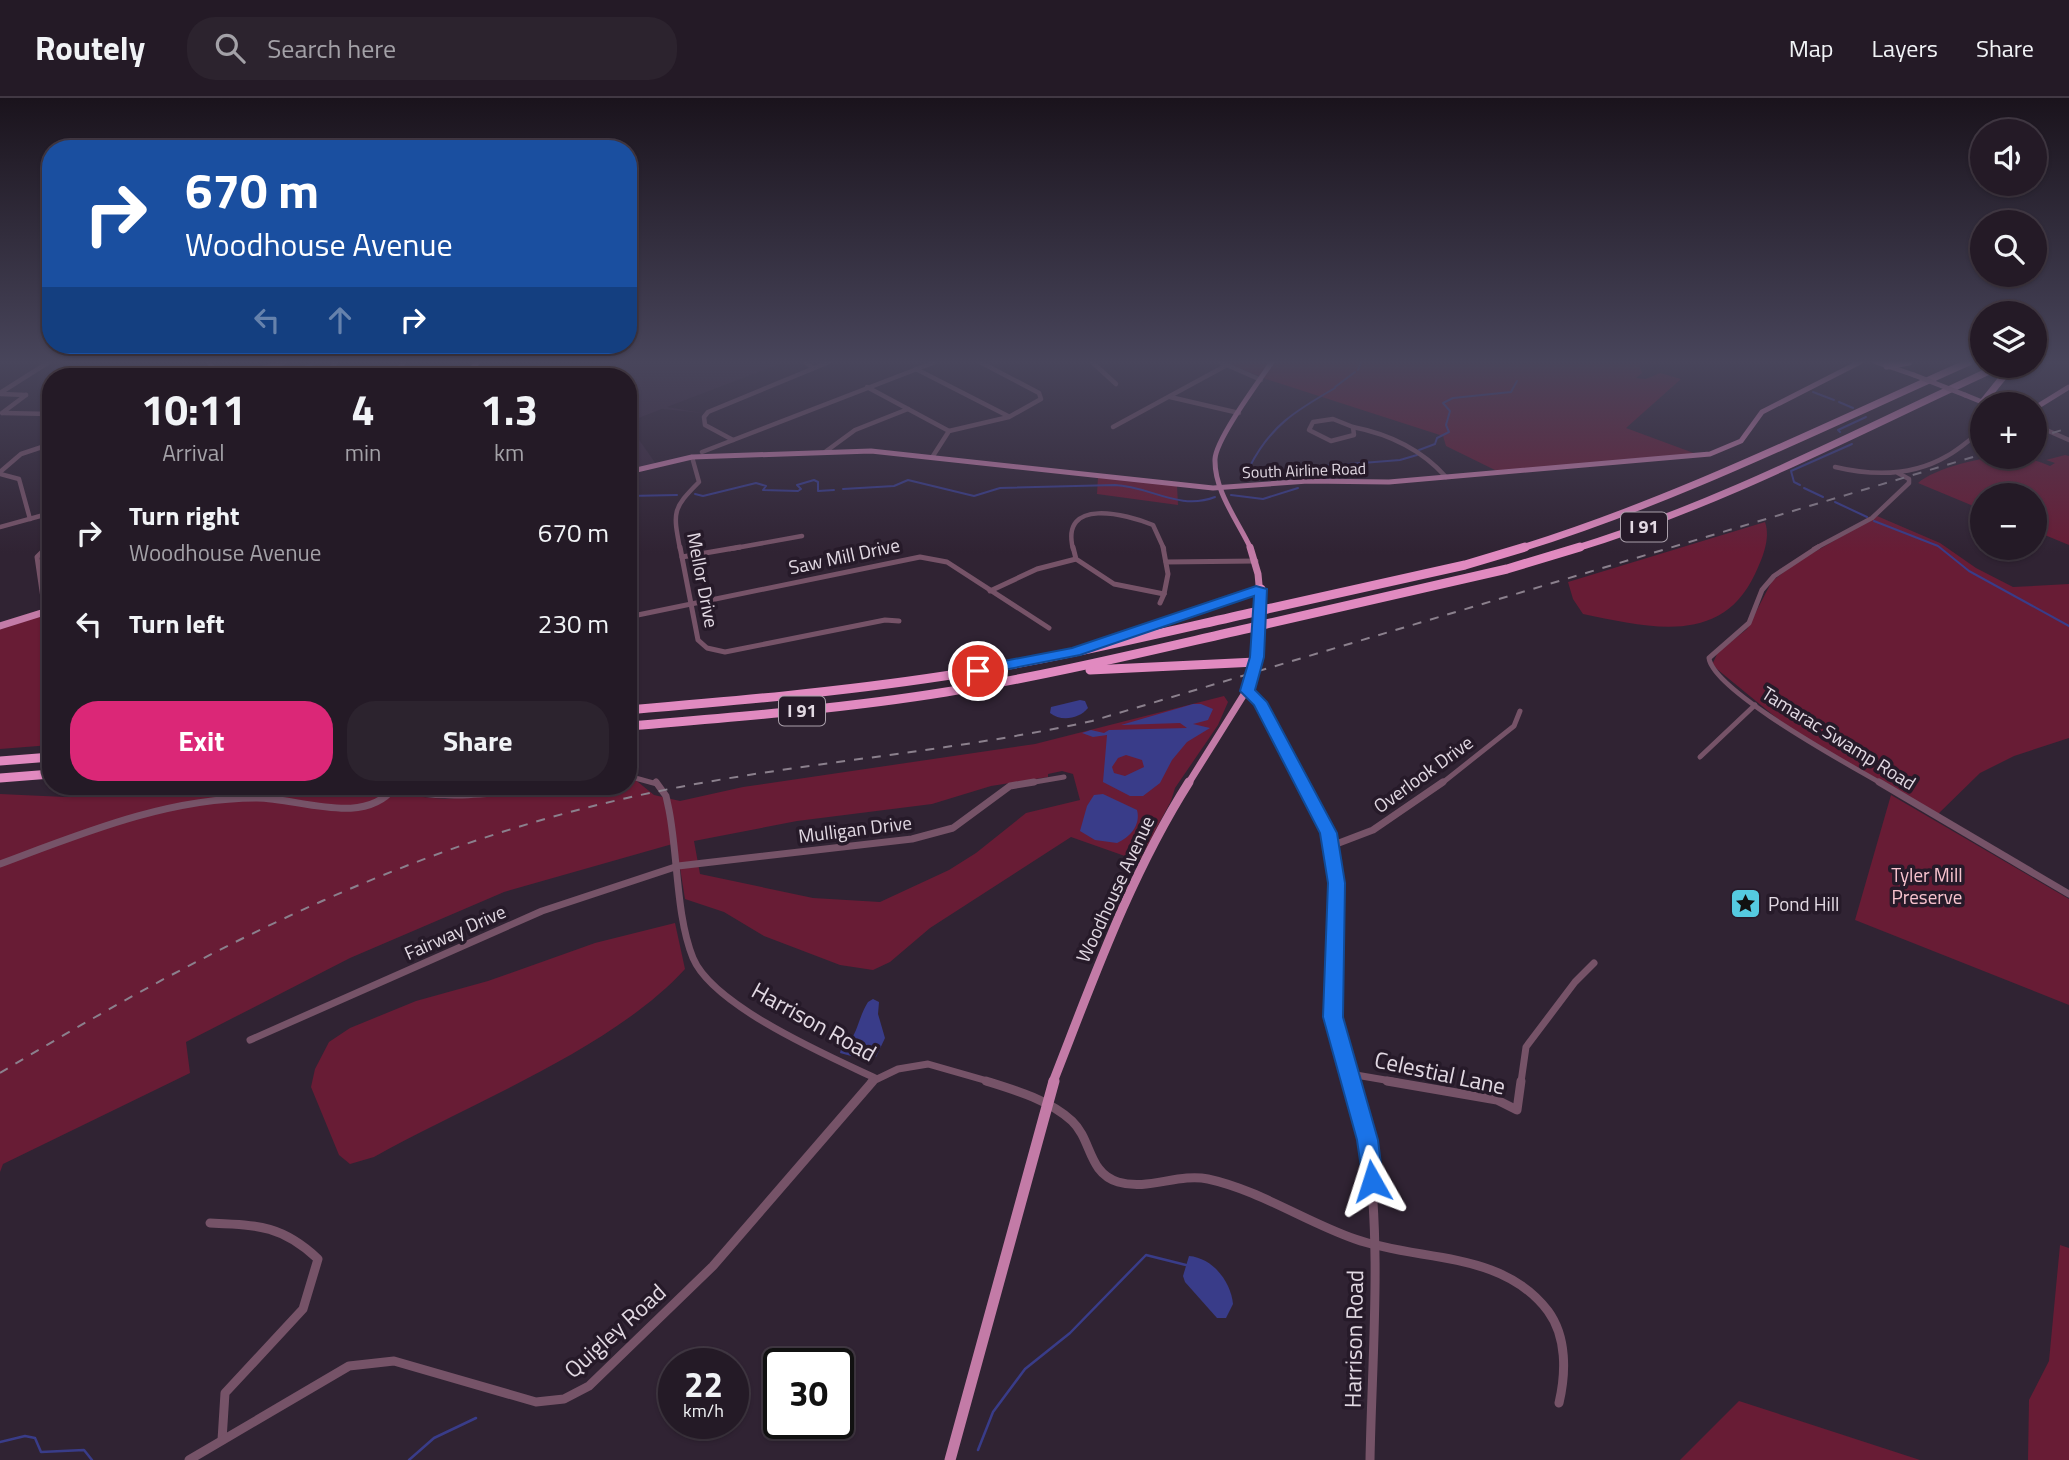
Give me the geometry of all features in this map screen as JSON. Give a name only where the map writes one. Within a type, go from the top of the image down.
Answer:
[{"type":"highway","name":"I 91","points":[[637,709],[878,686],[1075,652],[1465,565],[1582,530],[1673,494],[1826,426]]},
{"type":"highway","name":"I 91","points":[[637,725],[828,708],[1041,675],[1507,569],[1629,532],[1695,506],[1870,426]]},
{"type":"highway","points":[[1075,652],[1261,589]]},
{"type":"highway","points":[[1041,675],[1102,668],[1256,662]]},
{"type":"highway","points":[[0,761],[42,758]]},
{"type":"highway","points":[[0,778],[42,775]]},
{"type":"main road","name":"Woodhouse Avenue","points":[[950,1460],[1045,1104],[1103,954],[1157,834],[1248,691],[1256,662],[1261,589],[1256,561],[1220,487],[1216,454],[1233,426]]},
{"type":"main road","name":"South Airline Road","points":[[692,457],[825,452],[933,456],[1220,487],[1446,477],[1719,452],[1742,440],[1750,426]]},
{"type":"main road","points":[[637,470],[692,457],[702,452],[711,456]]},
{"type":"main road","points":[[0,626],[42,613]]},
{"type":"street","points":[[706,426],[733,440]]},
{"type":"street","points":[[702,452],[770,426]]},
{"type":"street","points":[[825,452],[855,430],[866,426]]},
{"type":"street","points":[[939,426],[949,431],[972,426]]},
{"type":"street","points":[[1310,426],[1319,438],[1337,441],[1352,438],[1355,433],[1353,427]]},
{"type":"street","points":[[1348,426],[1377,432],[1426,456],[1446,477]]},
{"type":"street","points":[[2047,430],[2069,440]]},
{"type":"street","points":[[933,456],[949,431]]},
{"type":"street","points":[[1835,467],[1868,474],[1898,473],[1940,460],[1970,439]]},
{"type":"street","points":[[0,473],[21,454],[42,447]]},
{"type":"street","name":"Mellor Drive","points":[[692,457],[699,482],[678,503],[674,512],[698,640],[707,648],[724,652],[885,620],[899,621]]},
{"type":"street","points":[[0,473],[19,479],[30,519]]},
{"type":"street","name":"Tamarac Swamp Road","points":[[1898,473],[1910,481],[1866,522],[1780,570],[1762,590],[1749,623],[1711,655],[1710,666],[1715,674],[1786,727],[2069,894]]},
{"type":"street","points":[[1160,603],[1166,594],[1166,562],[1160,535],[1153,525],[1133,518],[1100,514],[1083,516],[1073,527],[1070,546],[1076,559],[1114,584],[1166,594]]},
{"type":"street","points":[[0,527],[42,516]]},
{"type":"street","points":[[682,557],[802,536]]},
{"type":"street","points":[[42,552],[37,557],[42,582]]},
{"type":"street","name":"Saw Mill Drive","points":[[637,615],[914,557],[947,562],[1049,628]]},
{"type":"street","points":[[990,591],[1037,569],[1076,559]]},
{"type":"street","points":[[1166,562],[1256,561]]},
{"type":"street","points":[[1248,691],[1260,702],[1284,744],[1323,817],[1331,846],[1336,892],[1332,1007],[1367,1140],[1375,1246],[1483,1266],[1507,1273],[1524,1285],[1544,1303],[1557,1327],[1566,1377],[1559,1403]]},
{"type":"street","points":[[1699,758],[1755,705]]},
{"type":"street","name":"Overlook Drive","points":[[1331,846],[1357,838],[1411,805],[1514,726],[1520,711]]},
{"type":"street","name":"Mulligan Drive","points":[[678,866],[912,839],[953,828],[1010,786],[1064,777]]},
{"type":"street","name":"Harrison Road","points":[[637,778],[655,781],[664,790],[690,948],[696,964],[721,992],[782,1029],[874,1078],[908,1065],[937,1064],[1045,1104],[1075,1123],[1098,1169],[1106,1177],[1123,1183],[1188,1177],[1207,1179],[1375,1246],[1370,1460]]},
{"type":"street","points":[[0,864],[111,822],[197,803],[260,798],[344,810],[361,808],[389,795]]},
{"type":"street","name":"Fairway Drive","points":[[250,1040],[542,911],[678,866]]},
{"type":"street","name":"Celestial Lane","points":[[1350,1074],[1497,1100],[1517,1110],[1527,1048],[1575,982],[1594,963]]},
{"type":"street","name":"Quigley Road","points":[[189,1460],[349,1366],[394,1362],[532,1402],[564,1399],[589,1386],[713,1266],[874,1078]]},
{"type":"street","points":[[210,1223],[267,1226],[296,1236],[318,1259],[303,1309],[225,1392],[222,1440]]},
{"type":"shaded area","points":[[637,437],[656,464],[637,468]]},
{"type":"shaded area","points":[[1085,701],[1088,708],[1080,715],[1059,718],[1050,713],[1051,707]]},
{"type":"shaded area","points":[[1193,704],[1213,709],[1208,720],[1193,724],[1210,728],[1187,742],[1172,760],[1160,783],[1143,796],[1130,796],[1103,782],[1107,735],[1093,737],[1082,733],[1091,730],[1104,733],[1109,730],[1187,728],[1180,723],[1121,725]],"holes":[[[1126,755],[1142,760],[1144,767],[1125,776],[1114,773],[1112,767],[1118,758]]]},
{"type":"shaded area","points":[[1103,794],[1137,810],[1137,821],[1133,830],[1117,843],[1095,840],[1080,831],[1087,806],[1094,795]]},
{"type":"shaded area","points":[[873,999],[879,1002],[878,1014],[885,1038],[876,1057],[866,1060],[840,1053],[851,1040],[864,1008]]},
{"type":"shaded area","points":[[1189,1256],[1206,1261],[1225,1280],[1233,1304],[1226,1318],[1217,1318],[1185,1282],[1183,1276]]},
{"type":"green space","points":[[1411,426],[1629,426],[1626,428],[1699,455],[1499,472],[1446,446],[1443,436]]},
{"type":"green space","points":[[2069,456],[2069,545],[2047,536],[2047,483],[1970,483],[1970,505],[1918,483],[1939,471],[1970,462],[1970,469],[2047,469],[2047,465],[2055,463],[2047,460]]},
{"type":"green space","points":[[1098,477],[1177,485],[1178,505],[1097,494]]},
{"type":"green space","points":[[1877,516],[1940,543],[1976,568],[2013,587],[2069,584],[2069,738],[2014,756],[1980,773],[1937,815],[1789,728],[1712,665],[1718,652],[1747,629],[1772,581],[1797,562]]},
{"type":"green space","points":[[1765,522],[1767,528],[1763,555],[1741,597],[1723,613],[1703,622],[1681,626],[1633,624],[1583,614],[1573,599],[1568,582]]},
{"type":"green space","points":[[42,616],[42,746],[0,749],[0,628]]},
{"type":"green space","points":[[1224,696],[1228,702],[1218,725],[1175,788],[1171,801],[1139,861],[1071,837],[930,928],[890,962],[873,970],[840,965],[764,936],[724,912],[685,899],[676,843],[504,892],[350,958],[186,1042],[190,1073],[3,1164],[0,1172],[0,794],[65,797],[400,795],[445,799],[488,795],[637,795],[637,781],[654,795],[680,801],[743,787],[1035,744]],"holes":[[[1062,771],[1073,774],[1080,800],[1026,813],[976,853],[949,870],[880,902],[813,898],[700,874],[694,841],[797,821],[932,804],[991,786],[1048,777],[1048,774]]]},
{"type":"green space","name":"Tyler Mill Preserve","points":[[1891,795],[2069,899],[2069,1005],[1855,920]]},
{"type":"green space","points":[[675,923],[685,969],[655,998],[619,1025],[538,1073],[374,1157],[350,1164],[339,1155],[311,1087],[315,1069],[329,1042],[350,1028],[416,1001],[488,981],[595,943]]},
{"type":"green space","points":[[2060,1245],[2069,1248],[2069,1460],[2028,1460],[2029,1400],[2049,1361]]},
{"type":"green space","points":[[1739,1401],[1920,1460],[1680,1460]]},
{"type":"waterway","points":[[1249,468],[1257,453],[1280,426]]},
{"type":"waterway","points":[[1419,450],[1435,444],[1437,438],[1449,432],[1446,426]]},
{"type":"waterway","points":[[1840,432],[1838,430],[1848,426]]},
{"type":"waterway","points":[[1800,485],[1794,482],[1791,471],[1852,444]]},
{"type":"waterway","points":[[1327,479],[1324,466],[1400,460],[1417,455]]},
{"type":"waterway","points":[[695,494],[703,496],[756,483],[766,486],[763,490],[798,491],[801,489],[797,485],[814,480],[818,482],[818,491],[834,490]]},
{"type":"waterway","points":[[843,489],[894,486],[908,480],[974,496],[1000,488],[1115,485],[1177,500],[1202,501],[1215,497]]},
{"type":"waterway","points":[[1231,495],[1263,499],[1298,488]]},
{"type":"waterway","points":[[1804,488],[1823,497]]},
{"type":"waterway","points":[[637,496],[677,495]]},
{"type":"waterway","points":[[1835,502],[1867,517]]},
{"type":"waterway","points":[[1874,521],[1938,546],[1969,571],[2069,626]]},
{"type":"waterway","points":[[978,1450],[993,1412],[1025,1369],[1070,1333],[1146,1255],[1186,1265]]},
{"type":"waterway","points":[[409,1460],[434,1438],[476,1418]]},
{"type":"waterway","points":[[0,1442],[25,1436],[35,1438],[41,1452],[84,1450],[92,1460]]},
{"type":"railway","points":[[2047,434],[2069,428]]},
{"type":"railway","points":[[0,1073],[149,987],[302,910],[461,846],[543,820],[685,786],[1034,733],[1092,721],[1970,458]]},
{"type":"place","name":"Pond Hill","points":[[1745,904]]},
{"type":"route","points":[[978,671],[1075,652],[1089,645],[1149,628],[1247,591],[1261,589],[1257,657],[1248,691],[1260,702],[1284,744],[1329,833],[1336,883],[1333,1017],[1367,1140],[1372,1181]]}]
